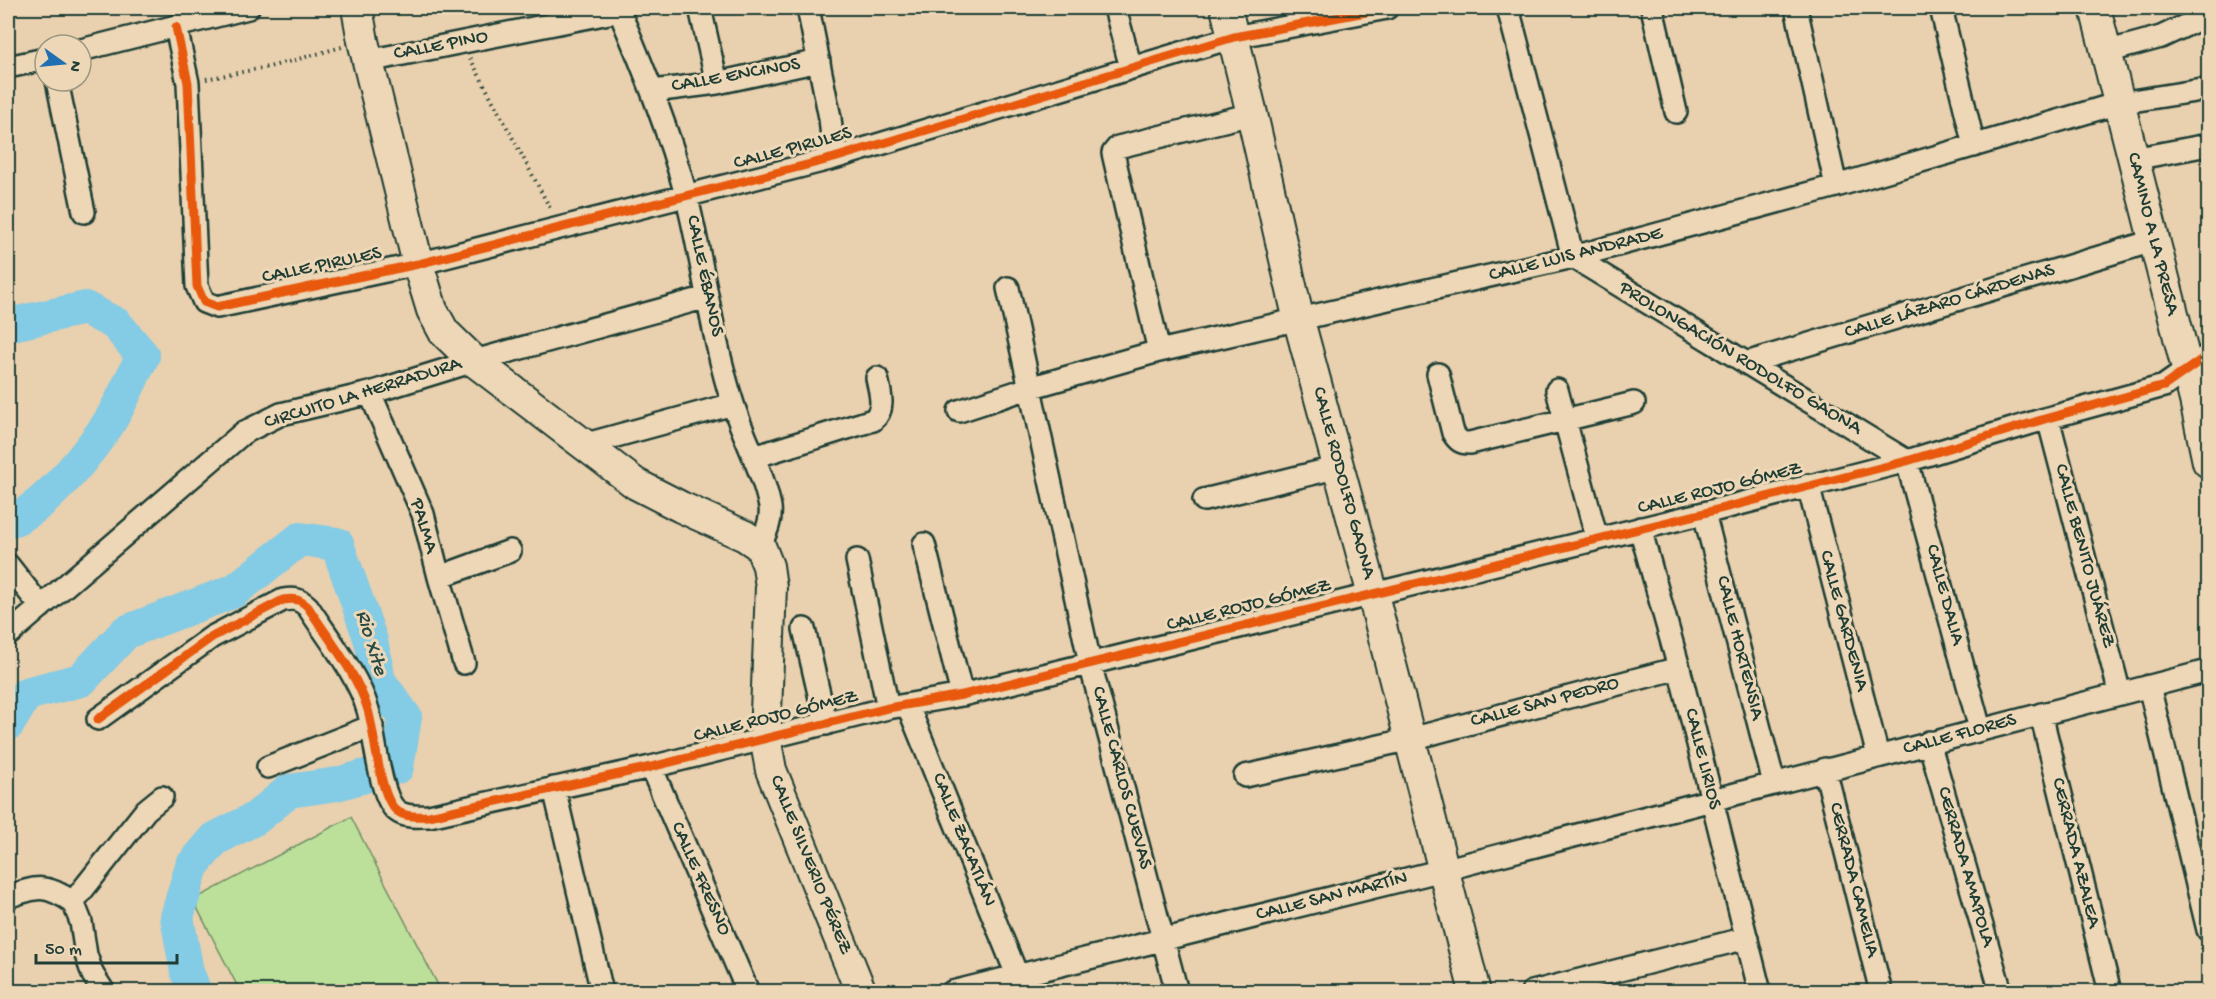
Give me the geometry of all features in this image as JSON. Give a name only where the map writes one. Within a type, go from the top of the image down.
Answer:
[{"type":"street","points":[[93,47],[248,8]]},
{"type":"street","points":[[357,8],[365,51],[418,264],[432,310],[444,332],[474,361],[636,484],[746,536],[759,546]]},
{"type":"street","points":[[700,8],[717,83]]},
{"type":"street","points":[[808,8],[830,118],[834,158]]},
{"type":"street","points":[[1115,8],[1131,68]]},
{"type":"street","name":"CALLE RODOLFO GAONA","points":[[1226,8],[1299,321],[1374,595],[1475,992]]},
{"type":"street","name":"CALLE PIRULES","points":[[188,83],[197,286],[204,302],[217,307],[418,264],[834,158],[1234,37],[1387,8]]},
{"type":"street","points":[[1508,8],[1573,257]]},
{"type":"street","points":[[1652,8],[1676,112]]},
{"type":"street","points":[[1796,8],[1836,186]]},
{"type":"street","points":[[1941,8],[1974,146]]},
{"type":"street","name":"CAMINO A LA PRESA","points":[[2095,8],[2153,241],[2200,379],[2208,462]]},
{"type":"street","name":"CALLE PINO","points":[[365,51],[461,42],[619,9]]},
{"type":"street","name":"CALLE ÉBANOS","points":[[619,9],[652,91],[686,195],[707,297],[733,404],[754,457],[770,509],[768,527],[759,546]]},
{"type":"street","points":[[2106,52],[2161,37],[2208,15]]},
{"type":"street","points":[[176,27],[188,83]]},
{"type":"street","name":"CALLE ENCINOS","points":[[652,91],[717,83],[819,61]]},
{"type":"street","points":[[8,67],[33,62]]},
{"type":"street","name":"CALLE LUIS ANDRADE","points":[[959,411],[1029,388],[1159,351],[1573,257],[1836,186],[2119,103],[2208,89]]},
{"type":"street","points":[[59,93],[84,212]]},
{"type":"street","points":[[1159,351],[1113,153],[1118,147],[1252,114]]},
{"type":"street","points":[[2133,159],[2208,145]]},
{"type":"street","name":"CALLE LÁZARO CÁRDENAS","points":[[1746,363],[2153,241]]},
{"type":"street","name":"PROLONGACIÓN RODOLFO GAONA","points":[[1573,257],[1907,461]]},
{"type":"street","name":"CALLE CARLOS CUEVAS","points":[[1008,288],[1090,663],[1177,992]]},
{"type":"street","name":"CIRCUITO LA HERRADURA","points":[[8,635],[243,433],[282,414],[370,393],[474,361],[707,297]]},
{"type":"street","points":[[1438,374],[1453,433],[1463,443],[1634,403]]},
{"type":"street","points":[[754,457],[873,420],[879,415],[882,407],[877,378]]},
{"type":"street","name":"CALLE ROJO GÓMEZ","points":[[98,719],[212,637],[283,600],[293,598],[302,600],[350,673],[368,709],[386,793],[396,811],[411,817],[420,816],[651,766],[898,707],[962,695],[1374,595],[1907,461],[2048,418],[2164,386],[2200,379]]},
{"type":"street","points":[[1557,390],[1597,539]]},
{"type":"street","name":"PALMA","points":[[370,393],[423,514],[438,578],[464,663]]},
{"type":"street","points":[[583,445],[733,404]]},
{"type":"street","name":"CALLE BENITO JUÁREZ","points":[[2048,418],[2120,694]]},
{"type":"street","name":"CALLE DALIA","points":[[1907,461],[1980,729]]},
{"type":"street","points":[[1203,500],[1339,467]]},
{"type":"street","name":"CALLE GARDENIA","points":[[1808,485],[1878,756]]},
{"type":"street","name":"CALLE HORTENSIA","points":[[1704,513],[1774,783]]},
{"type":"street","name":"CALLE LIRIOS","points":[[1640,528],[1679,668],[1760,992]]},
{"type":"street","points":[[924,544],[962,695]]},
{"type":"street","name":"CALLE SILVERIO PÉREZ","points":[[759,546],[768,566],[771,587],[765,737],[771,770],[861,992]]},
{"type":"street","points":[[438,578],[510,550]]},
{"type":"street","name":"CALLE ZACATLÁN","points":[[857,560],[898,707],[1017,975]]},
{"type":"street","points":[[8,565],[40,607]]},
{"type":"street","points":[[804,629],[826,724]]},
{"type":"street","name":"CALLE SAN PEDRO","points":[[1245,776],[1410,739],[1679,668]]},
{"type":"street","name":"CALLE FLORES","points":[[1711,799],[2208,671]]},
{"type":"street","points":[[2149,686],[2208,930]]},
{"type":"street","name":"CERRADA AZALEA","points":[[2041,714],[2110,992]]},
{"type":"street","points":[[268,766],[372,726]]},
{"type":"street","name":"CERRADA AMAPOLA","points":[[1929,742],[2001,992]]},
{"type":"street","name":"CALLE FRESNO","points":[[651,766],[748,992]]},
{"type":"street","name":"CERRADA CAMELIA","points":[[1825,769],[1881,992]]},
{"type":"street","points":[[554,788],[602,992]]},
{"type":"street","points":[[73,902],[146,810],[162,797]]},
{"type":"street","name":"CALLE SAN MARTÍN","points":[[952,992],[1443,870],[1711,799]]},
{"type":"street","points":[[8,897],[29,889],[53,889],[73,902],[81,922],[86,955],[93,975],[104,992]]},
{"type":"street","points":[[1532,992],[1747,938]]},
{"type":"path","points":[[461,42],[560,226]]},
{"type":"path","points":[[188,83],[365,51]]},
{"type":"green space","points":[[351,817],[441,991],[240,991],[193,900]]},
{"type":"waterway","name":"Rio Xite","points":[[8,325],[85,308],[116,324],[143,356],[115,413],[85,455],[48,496],[21,516],[8,521]]},
{"type":"waterway","name":"Rio Xite","points":[[8,724],[26,694],[81,680],[126,632],[234,591],[300,539],[337,544],[371,641],[379,681],[405,717],[397,767],[337,784],[289,791],[256,818],[215,839],[192,866],[177,917],[187,972],[195,992]]},
{"type":"cycle path","points":[[176,27],[188,83],[197,286],[204,302],[217,307],[418,264],[834,158],[1234,37],[1387,8]]},
{"type":"cycle path","points":[[98,719],[212,637],[283,600],[297,600],[308,607],[350,670],[363,697],[371,720],[378,764],[391,804],[404,815],[429,816],[651,767],[888,708],[962,695],[1907,461],[2164,386],[2208,355]]}]
